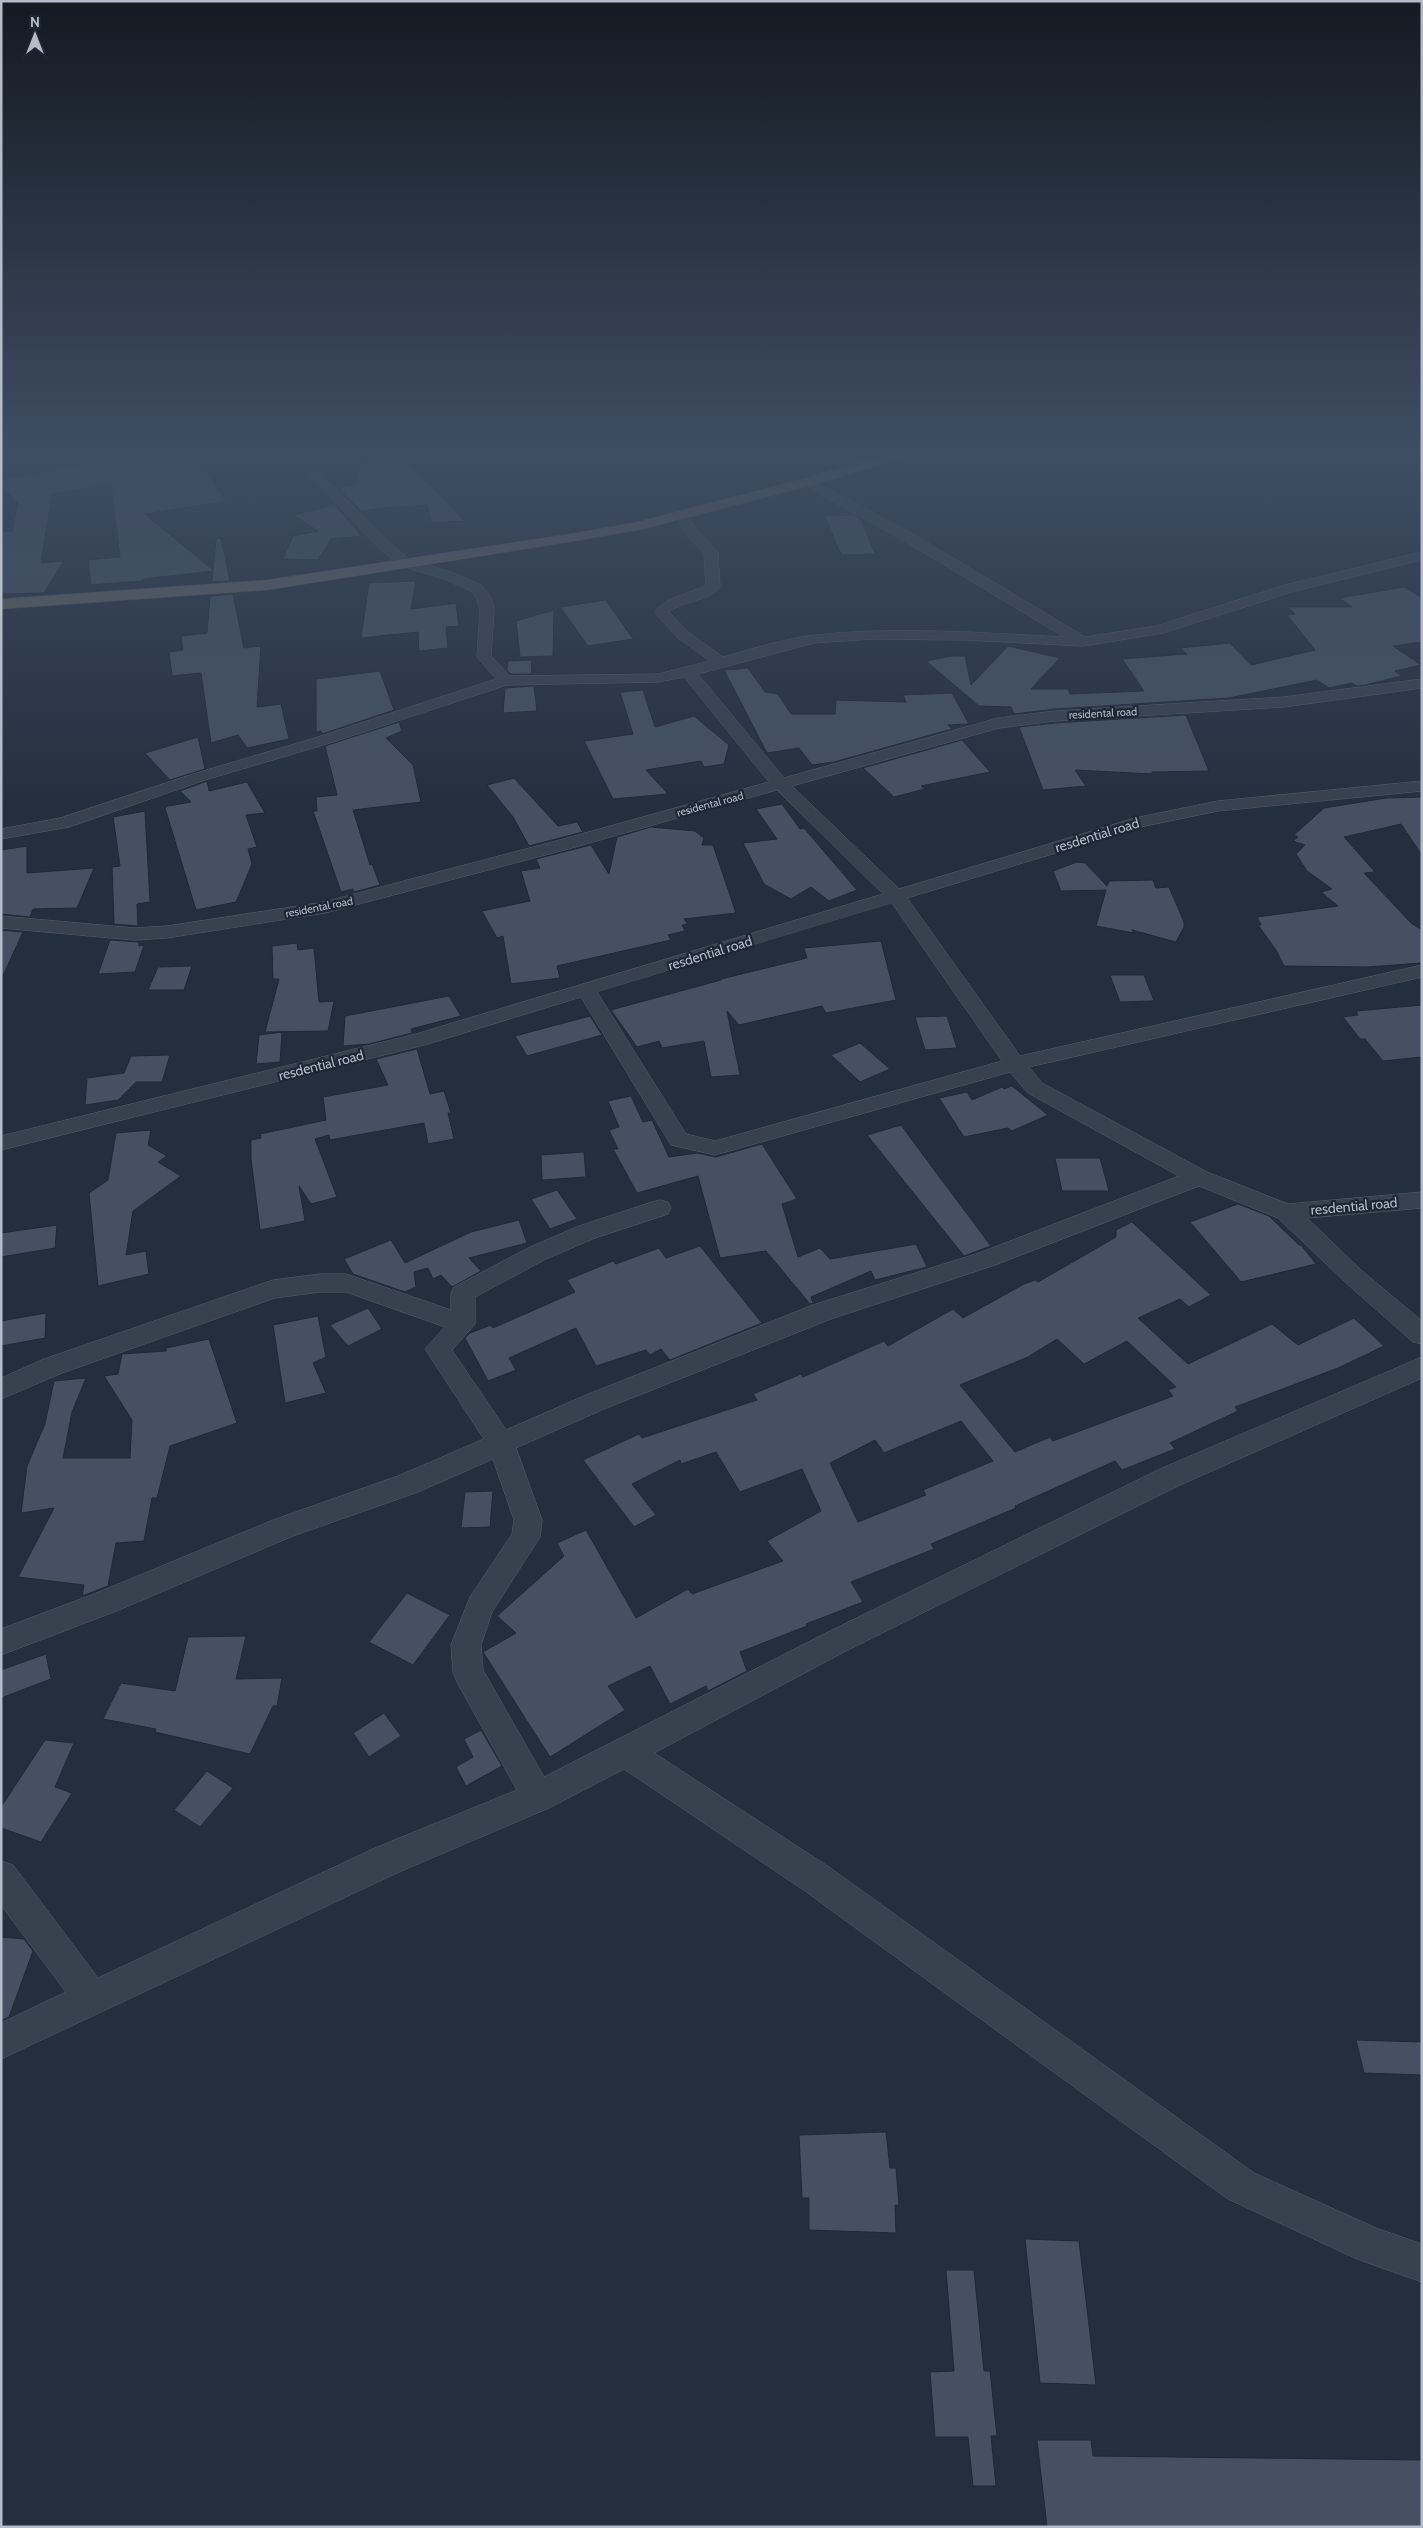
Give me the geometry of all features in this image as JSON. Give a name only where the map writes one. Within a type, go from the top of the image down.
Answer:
[{"type":"highway","points":[[1,604],[248,587],[340,573]]},
{"type":"street","points":[[439,573],[476,588],[484,598],[487,610],[484,657],[506,681]]},
{"type":"street","points":[[713,573],[713,587],[706,592],[689,596],[666,607],[661,612],[683,635],[720,662]]},
{"type":"street","points":[[968,573],[1083,642]]},
{"type":"street","points":[[1,834],[63,824],[200,777],[324,740],[506,681],[658,678],[814,639],[872,635],[965,636],[1083,642],[1158,630],[1290,588],[1352,573]]},
{"type":"street","points":[[688,672],[780,784],[896,896],[1015,1064],[1035,1088],[1199,1177],[1286,1212],[1353,1276],[1422,1335]]},
{"type":"street","name":"residental road","points":[[1,922],[125,933],[151,933],[325,907],[562,845],[998,723],[1055,716],[1284,702],[1422,683]]},
{"type":"street","name":"resdential road","points":[[1,1143],[421,1039],[1151,820],[1218,806],[1422,786]]},
{"type":"street","points":[[586,990],[679,1140],[716,1148],[1015,1064],[1422,971]]},
{"type":"street","points":[[1,1642],[104,1603],[283,1528],[408,1484],[595,1402],[822,1312],[987,1259],[1199,1177]]},
{"type":"street","name":"resdential road","points":[[1286,1212],[1422,1200]]},
{"type":"street","points":[[538,1798],[468,1672],[466,1645],[480,1606],[526,1537],[528,1520],[501,1444],[438,1349],[463,1324],[463,1293],[538,1253],[587,1232],[660,1208]]},
{"type":"street","points":[[1,1389],[53,1366],[273,1289],[320,1282],[346,1282],[463,1324]]},
{"type":"street","points":[[1,2041],[387,1860],[538,1798],[834,1643],[1170,1477],[1422,1367]]},
{"type":"street","points":[[626,1752],[816,1879],[1241,2186],[1372,2245],[1422,2263]]},
{"type":"street","points":[[1,1877],[92,1998]]},
{"type":"building","points":[[1,573],[57,573],[44,593],[1,594]]},
{"type":"building","points":[[90,573],[196,573],[143,579],[142,581],[91,585]]},
{"type":"building","points":[[213,573],[228,573],[230,581],[212,582]]},
{"type":"building","points":[[416,581],[411,609],[456,603],[459,626],[446,627],[448,648],[419,651],[418,632],[361,638],[369,583]]},
{"type":"building","points":[[1405,587],[1422,598],[1422,642],[1393,646],[1421,665],[1395,671],[1402,676],[1365,685],[1357,686],[1352,683],[1329,688],[1317,680],[1229,698],[1055,709],[1014,714],[1011,707],[979,706],[926,661],[951,656],[965,656],[971,685],[1008,646],[1060,658],[1031,689],[1068,689],[1070,694],[1144,691],[1122,659],[1187,654],[1180,648],[1230,643],[1251,665],[1315,650],[1287,615],[1295,614],[1288,607],[1352,607],[1339,598]]},
{"type":"building","points":[[233,594],[244,648],[261,646],[257,707],[281,704],[289,739],[247,748],[238,735],[211,743],[201,673],[172,676],[169,652],[183,650],[181,636],[207,633],[210,596]]},
{"type":"building","points":[[606,600],[633,639],[588,646],[560,607]]},
{"type":"building","points":[[554,610],[553,656],[520,657],[516,621]]},
{"type":"building","points":[[531,660],[532,674],[511,674],[507,670],[508,661]]},
{"type":"building","points":[[748,668],[765,692],[778,694],[791,714],[835,714],[836,700],[906,702],[903,695],[952,693],[969,724],[948,725],[952,729],[834,762],[812,765],[799,748],[767,753],[724,670]]},
{"type":"building","points":[[380,671],[394,710],[322,734],[321,731],[316,732],[316,679]]},
{"type":"building","points":[[534,686],[537,711],[503,713],[505,688]]},
{"type":"building","points":[[643,690],[655,727],[694,716],[729,745],[724,764],[704,767],[701,761],[646,770],[668,794],[613,799],[584,741],[633,734],[620,692]]},
{"type":"building","points":[[1186,715],[1209,771],[1152,772],[1152,774],[1075,770],[1086,786],[1043,790],[1019,727],[1055,723]]},
{"type":"building","points":[[399,722],[402,731],[386,738],[413,765],[421,802],[353,810],[370,865],[372,864],[380,885],[354,892],[353,889],[341,892],[313,811],[317,811],[316,797],[337,795],[325,746]]},
{"type":"building","points":[[198,737],[205,769],[170,780],[145,753]]},
{"type":"building","points":[[962,740],[990,772],[921,786],[925,789],[894,797],[863,768]]},
{"type":"building","points":[[514,778],[558,826],[577,822],[583,832],[529,846],[513,817],[487,785]]},
{"type":"building","points":[[207,781],[209,791],[247,782],[265,813],[246,815],[257,847],[248,849],[252,864],[236,902],[196,910],[165,808],[191,802],[180,791]]},
{"type":"building","points":[[1422,797],[1422,855],[1401,824],[1344,837],[1375,872],[1364,873],[1411,923],[1422,930],[1422,963],[1367,967],[1284,966],[1276,950],[1258,925],[1261,925],[1257,917],[1338,906],[1321,892],[1332,889],[1307,871],[1296,854],[1305,845],[1293,841],[1298,837],[1294,835],[1324,808],[1386,798]]},
{"type":"building","points":[[782,804],[800,829],[804,828],[857,890],[829,901],[811,887],[791,899],[764,884],[743,843],[777,839],[756,809]]},
{"type":"building","points":[[145,811],[150,902],[137,904],[138,926],[114,924],[112,867],[120,866],[113,817]]},
{"type":"building","points":[[651,827],[695,831],[704,838],[702,845],[713,845],[736,913],[684,919],[688,924],[682,925],[685,931],[668,935],[671,940],[557,966],[560,978],[511,984],[503,936],[497,938],[482,911],[530,901],[521,871],[540,868],[536,859],[591,845],[609,874],[617,837]]},
{"type":"building","points":[[27,846],[27,873],[94,868],[77,908],[33,909],[30,917],[1,914],[1,850]]},
{"type":"building","points":[[1077,862],[1085,863],[1107,886],[1109,881],[1153,880],[1156,888],[1169,887],[1184,922],[1184,927],[1176,942],[1132,930],[1134,933],[1096,926],[1106,890],[1061,891],[1053,871]]},
{"type":"building","points":[[1,930],[23,932],[1,980]]},
{"type":"building","points":[[110,940],[139,942],[139,946],[144,945],[135,972],[98,974]]},
{"type":"building","points":[[881,941],[896,1000],[826,1013],[822,1006],[739,1025],[727,1011],[740,1075],[711,1077],[704,1041],[662,1048],[659,1041],[637,1047],[611,1010],[721,979],[807,958],[804,948]]},
{"type":"building","points":[[297,943],[298,950],[314,948],[319,1002],[334,1001],[328,1031],[265,1032],[279,979],[273,979],[272,946]]},
{"type":"building","points":[[192,966],[184,990],[148,990],[158,967]]},
{"type":"building","points":[[1110,975],[1144,975],[1154,1001],[1120,1002]]},
{"type":"building","points":[[449,996],[461,1016],[411,1029],[412,1033],[369,1044],[343,1046],[345,1016]]},
{"type":"building","points":[[1422,1005],[1422,1057],[1383,1061],[1365,1039],[1360,1039],[1343,1017],[1358,1015],[1356,1011]]},
{"type":"building","points":[[590,1016],[602,1035],[527,1056],[515,1036]]},
{"type":"building","points":[[947,1016],[957,1048],[925,1050],[915,1017]]},
{"type":"building","points":[[282,1032],[280,1062],[256,1064],[259,1035]]},
{"type":"building","points":[[860,1043],[890,1069],[860,1082],[831,1055]]},
{"type":"building","points":[[417,1049],[430,1094],[444,1091],[451,1113],[448,1113],[454,1139],[428,1144],[424,1123],[330,1140],[329,1135],[315,1139],[337,1197],[311,1204],[299,1186],[305,1221],[260,1230],[251,1159],[251,1140],[261,1138],[260,1134],[326,1120],[323,1097],[388,1085],[376,1059]]},
{"type":"building","points":[[170,1055],[162,1082],[136,1082],[118,1100],[85,1105],[87,1078],[124,1073],[131,1056]]},
{"type":"building","points":[[1012,1086],[1048,1115],[1012,1131],[1008,1128],[964,1137],[939,1098],[967,1092],[972,1100],[1002,1087],[1004,1089]]},
{"type":"building","points":[[631,1096],[643,1122],[652,1120],[669,1157],[697,1153],[716,1157],[762,1144],[797,1199],[782,1204],[798,1257],[820,1248],[830,1259],[916,1244],[927,1267],[875,1280],[871,1271],[811,1297],[813,1303],[810,1304],[766,1251],[720,1258],[698,1176],[637,1193],[613,1149],[618,1149],[609,1130],[619,1127],[608,1101]]},
{"type":"building","points":[[901,1125],[991,1246],[964,1256],[867,1135]]},
{"type":"building","points":[[151,1130],[148,1145],[167,1156],[158,1162],[181,1176],[133,1211],[126,1255],[146,1251],[149,1274],[98,1286],[89,1193],[108,1180],[116,1133]]},
{"type":"building","points":[[584,1152],[586,1177],[542,1180],[541,1155]]},
{"type":"building","points":[[1055,1158],[1100,1158],[1109,1191],[1062,1191]]},
{"type":"building","points":[[557,1190],[577,1219],[550,1229],[531,1199]]},
{"type":"building","points":[[1238,1204],[1269,1216],[1301,1245],[1316,1264],[1241,1282],[1190,1222]]},
{"type":"building","points":[[519,1220],[527,1243],[469,1258],[481,1271],[452,1287],[441,1275],[433,1279],[428,1268],[414,1272],[416,1287],[405,1292],[353,1274],[344,1259],[391,1240],[405,1263],[471,1232]]},
{"type":"building","points":[[1132,1222],[1211,1295],[1189,1307],[1180,1299],[1138,1318],[1188,1364],[1272,1324],[1298,1345],[1354,1318],[1384,1346],[1338,1368],[1235,1407],[1238,1411],[1170,1443],[1175,1449],[1122,1470],[1115,1461],[1015,1506],[1016,1508],[931,1544],[934,1549],[851,1582],[863,1602],[740,1652],[747,1671],[708,1691],[706,1686],[670,1704],[650,1666],[608,1686],[625,1710],[550,1757],[483,1652],[516,1633],[497,1616],[564,1556],[557,1543],[586,1530],[636,1618],[688,1589],[692,1594],[783,1561],[767,1541],[821,1511],[802,1469],[740,1492],[716,1452],[681,1464],[680,1460],[632,1484],[656,1515],[634,1527],[583,1460],[639,1434],[642,1438],[757,1400],[753,1394],[801,1374],[803,1377],[884,1341],[888,1346],[953,1309],[963,1318],[1024,1284],[1035,1280],[1038,1282],[1116,1237],[1116,1230]],"holes":[[[1057,1339],[1084,1364],[1127,1341],[1176,1387],[1168,1390],[1173,1396],[1053,1441],[1050,1437],[1015,1452],[960,1385],[1028,1357]],[[961,1421],[993,1461],[923,1490],[926,1495],[858,1522],[830,1463],[875,1440],[884,1453]]]},
{"type":"building","points":[[57,1225],[55,1248],[1,1257],[1,1233]]},
{"type":"building","points":[[700,1246],[762,1323],[670,1360],[661,1349],[650,1355],[646,1350],[596,1366],[576,1328],[509,1358],[516,1370],[488,1381],[465,1338],[470,1333],[491,1325],[493,1328],[575,1292],[567,1280],[613,1261],[616,1264],[659,1248],[666,1258]]},
{"type":"building","points":[[368,1308],[382,1329],[348,1346],[330,1325]]},
{"type":"building","points":[[46,1313],[45,1338],[1,1346],[1,1321]]},
{"type":"building","points":[[318,1316],[326,1357],[313,1363],[326,1393],[285,1403],[273,1325]]},
{"type":"building","points":[[209,1339],[237,1423],[170,1446],[157,1498],[152,1498],[144,1541],[116,1543],[108,1586],[82,1596],[84,1585],[18,1577],[54,1508],[21,1513],[27,1466],[45,1424],[54,1381],[86,1378],[72,1412],[63,1458],[130,1458],[132,1420],[104,1376],[118,1374],[122,1354],[166,1351],[166,1348]]},
{"type":"building","points":[[493,1491],[490,1527],[461,1528],[465,1492]]},
{"type":"building","points":[[407,1593],[450,1615],[413,1665],[369,1642]]},
{"type":"building","points":[[246,1636],[236,1679],[282,1678],[277,1706],[273,1706],[250,1754],[155,1732],[156,1729],[103,1719],[121,1683],[175,1691],[188,1637]]},
{"type":"building","points":[[46,1654],[51,1679],[1,1698],[1,1670]]},
{"type":"building","points":[[384,1713],[401,1736],[369,1757],[353,1733]]},
{"type":"building","points":[[481,1730],[502,1766],[466,1786],[456,1767],[473,1757],[464,1739]]},
{"type":"building","points":[[45,1740],[74,1743],[55,1787],[72,1793],[41,1842],[1,1828],[1,1807]]},
{"type":"building","points":[[207,1771],[233,1788],[200,1827],[174,1810]]},
{"type":"building","points":[[1,1937],[24,1939],[33,1951],[9,2017],[1,2021]]},
{"type":"building","points":[[1356,2040],[1422,2042],[1422,2075],[1364,2073]]},
{"type":"building","points":[[886,2132],[890,2168],[896,2168],[899,2205],[895,2205],[896,2233],[809,2230],[809,2198],[802,2198],[799,2135]]},
{"type":"building","points":[[1025,2239],[1079,2241],[1096,2385],[1040,2383]]},
{"type":"building","points":[[946,2270],[974,2270],[984,2371],[990,2371],[997,2436],[991,2436],[996,2486],[973,2486],[968,2437],[935,2437],[930,2372],[954,2371]]},
{"type":"building","points":[[1037,2440],[1091,2440],[1093,2456],[1422,2460],[1422,2527],[1047,2527]]}]
